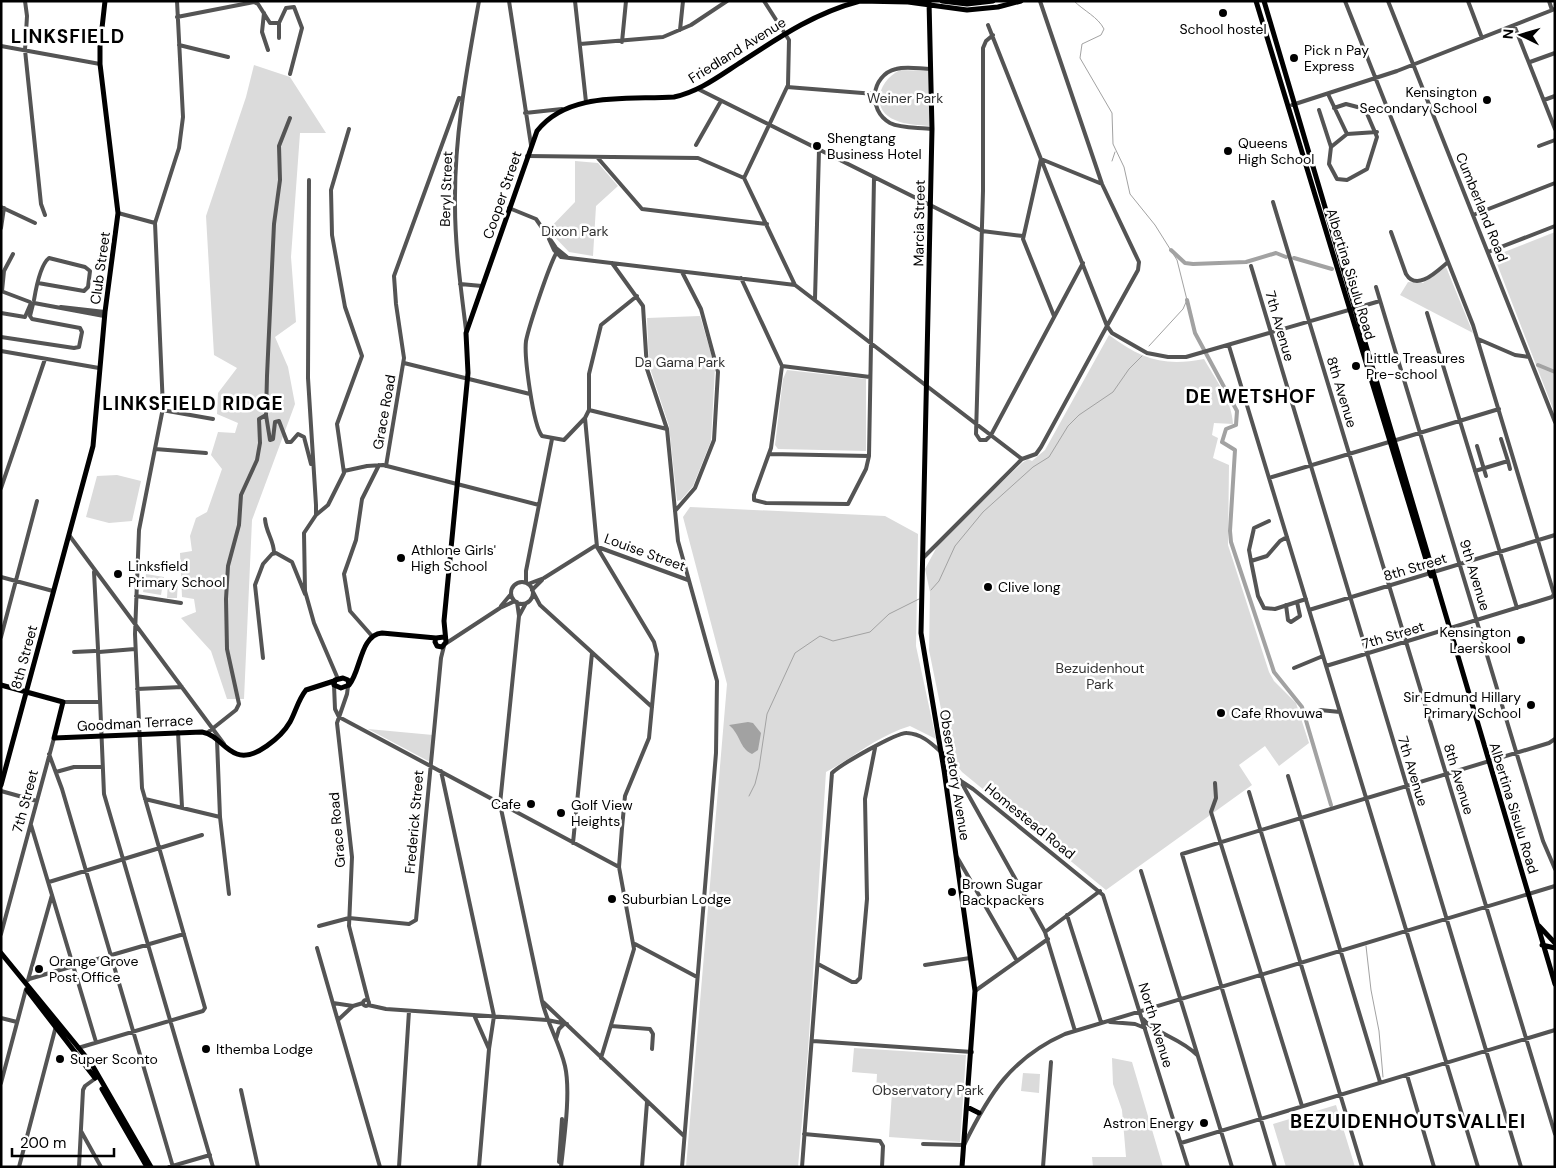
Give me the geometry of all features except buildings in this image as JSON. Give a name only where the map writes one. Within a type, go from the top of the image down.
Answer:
[{"type":"main road","name":"Club Street","points":[[69,535],[92,453],[104,314],[118,213],[100,64],[105,1]]},
{"type":"main road","name":"Friedland Avenue","points":[[530,145],[545,122],[562,109],[586,102],[674,97],[698,89],[816,15],[860,1],[930,3],[967,10],[998,7],[1021,1]]},
{"type":"main road","points":[[942,1],[967,4],[993,1]]},
{"type":"main road","name":"Albertina Sisulu Road","points":[[1256,1],[1353,308]]},
{"type":"main road","name":"Albertina Sisulu Road","points":[[1264,1],[1391,442],[1555,984]]},
{"type":"main road","name":"Marcia Street","points":[[926,386],[932,129],[930,3]]},
{"type":"main road","name":"Cooper Street","points":[[466,333],[530,145]]},
{"type":"main road","name":"Beryl Street","points":[[466,333],[467,379]]},
{"type":"main road","name":"Frederick Street","points":[[441,641],[458,485],[467,379]]},
{"type":"main road","name":"Observatory Avenue","points":[[926,386],[921,640],[944,770],[975,991],[972,1052],[962,1167]]},
{"type":"main road","name":"8th Street","points":[[1,785],[69,535]]},
{"type":"main road","points":[[372,636],[382,633],[441,641]]},
{"type":"main road","name":"Grace Road","points":[[349,686],[372,636]]},
{"type":"main road","points":[[336,681],[356,674]]},
{"type":"main road","points":[[349,680],[349,686],[341,688],[336,681],[349,680]]},
{"type":"main road","name":"Goodman Terrace","points":[[54,738],[178,732],[208,733],[239,755],[249,756],[256,754],[288,726],[305,692],[318,685],[336,681]]},
{"type":"main road","points":[[1,685],[63,702]]},
{"type":"main road","name":"7th Street","points":[[54,738],[63,702]]},
{"type":"main road","points":[[939,742],[948,765],[959,778]]},
{"type":"main road","points":[[1536,922],[1546,936],[1555,943]]},
{"type":"main road","points":[[1542,945],[1555,948]]},
{"type":"main road","points":[[1,953],[94,1068],[151,1167]]},
{"type":"main road","points":[[1,958],[27,984],[96,1078],[147,1167]]},
{"type":"main road","points":[[967,1107],[979,1113]]},
{"type":"street","points":[[25,1],[27,12],[25,50],[41,204],[45,215]]},
{"type":"street","points":[[78,1048],[202,1011],[205,1008],[142,784],[135,623],[138,534],[156,449],[162,410],[155,223],[181,139],[184,101],[177,1]]},
{"type":"street","name":"Beryl Street","points":[[466,333],[460,284],[455,204],[460,98],[479,1]]},
{"type":"street","name":"Cooper Street","points":[[509,1],[530,145]]},
{"type":"street","points":[[575,1],[586,102]]},
{"type":"street","points":[[622,42],[626,1]]},
{"type":"street","points":[[680,30],[683,1]]},
{"type":"street","points":[[580,44],[655,39],[680,30],[727,1]]},
{"type":"street","points":[[744,178],[787,87],[789,45],[785,33],[764,1]]},
{"type":"street","points":[[922,559],[1022,458],[1038,452],[1139,265],[1102,184],[1040,1]]},
{"type":"street","points":[[1345,1],[1478,339],[1539,541]]},
{"type":"street","name":"Cumberland Road","points":[[1388,1],[1555,422]]},
{"type":"street","points":[[1468,1],[1482,38]]},
{"type":"street","points":[[1288,106],[1376,79],[1554,10],[1549,1]]},
{"type":"street","points":[[177,17],[254,2],[270,23],[279,23]]},
{"type":"street","points":[[279,38],[279,23],[286,8],[295,9],[302,30],[290,74]]},
{"type":"street","points":[[264,13],[262,32],[268,50]]},
{"type":"street","points":[[988,25],[1107,326],[1112,333],[1155,355],[1179,358],[1206,353],[1380,301]]},
{"type":"street","points":[[1514,25],[1555,129]]},
{"type":"street","points":[[993,35],[983,48],[978,438],[986,440],[990,435],[1083,263]]},
{"type":"street","points":[[179,45],[228,57]]},
{"type":"street","points":[[1,46],[100,64]]},
{"type":"street","points":[[1530,62],[1555,53]]},
{"type":"street","points":[[931,69],[904,68],[893,70],[880,81],[875,94],[879,112],[889,122],[901,126],[932,129]]},
{"type":"street","points":[[787,87],[875,94]]},
{"type":"street","points":[[698,89],[982,231],[1023,236]]},
{"type":"street","points":[[1328,94],[1347,134]]},
{"type":"street","points":[[1544,100],[1555,96]]},
{"type":"street","name":"Grace Road","points":[[386,466],[404,363],[394,276],[460,98]]},
{"type":"street","points":[[696,145],[721,101]]},
{"type":"street","points":[[1319,110],[1331,147],[1329,164],[1337,179],[1347,180],[1367,169],[1375,148],[1377,132],[1364,108],[1346,104],[1334,108]]},
{"type":"street","name":"Friedland Avenue","points":[[525,113],[562,109]]},
{"type":"street","points":[[290,118],[279,146],[280,180],[272,261],[266,415],[270,441],[273,439],[277,420],[287,442],[290,442],[298,434],[304,437],[314,476]]},
{"type":"street","points":[[306,596],[304,533],[316,515],[328,504],[344,472],[337,427],[362,354],[343,300],[332,237],[331,192],[349,128]]},
{"type":"street","points":[[1331,147],[1347,134],[1377,132]]},
{"type":"street","points":[[1539,146],[1555,140]]},
{"type":"street","points":[[815,299],[819,150]]},
{"type":"street","points":[[527,156],[698,158],[744,178],[795,285]]},
{"type":"street","points":[[597,157],[642,209],[767,224]]},
{"type":"street","points":[[1042,159],[1102,184]]},
{"type":"street","points":[[1042,159],[1023,236],[1026,248],[1054,316]]},
{"type":"street","points":[[741,278],[782,366],[770,454],[754,495],[754,500],[758,503],[845,505],[852,499],[866,469],[869,456],[874,178]]},
{"type":"street","points":[[309,180],[308,366],[316,515]]},
{"type":"street","points":[[1473,215],[1555,182]]},
{"type":"street","name":"8th Avenue","points":[[1272,202],[1555,1134]]},
{"type":"street","points":[[1,228],[3,208],[35,223]]},
{"type":"street","points":[[509,208],[536,219],[558,253],[567,257],[795,285],[1022,458]]},
{"type":"street","points":[[118,213],[155,223]]},
{"type":"street","points":[[1488,252],[1555,226]]},
{"type":"street","points":[[1391,232],[1406,274],[1410,279],[1424,280],[1448,262]]},
{"type":"street","points":[[558,253],[526,341],[530,394],[539,432],[543,436],[552,439],[565,439],[585,418],[589,410],[589,374],[601,325],[637,296]]},
{"type":"street","points":[[14,254],[2,276],[2,291],[32,301],[104,314]]},
{"type":"street","points":[[1,313],[25,317],[36,292],[38,283],[44,262],[49,258],[85,267],[90,271],[88,287],[84,291],[38,283]]},
{"type":"street","points":[[612,263],[637,296],[644,310],[647,369],[667,429],[678,540],[714,667],[718,699],[716,753],[682,1167]]},
{"type":"street","name":"7th Avenue","points":[[1251,266],[1309,466],[1521,1167]]},
{"type":"street","points":[[675,511],[696,488],[714,440],[718,372],[701,309],[682,272]]},
{"type":"street","points":[[460,284],[482,286]]},
{"type":"street","name":"9th Avenue","points":[[1376,287],[1545,848],[1555,869]]},
{"type":"street","points":[[1,337],[74,348],[79,347],[82,332],[80,328],[32,319],[30,316],[32,301]]},
{"type":"street","points":[[1427,313],[1517,608]]},
{"type":"street","points":[[1478,339],[1515,355],[1529,357]]},
{"type":"street","points":[[1229,346],[1478,1167]]},
{"type":"street","points":[[1,352],[99,368]]},
{"type":"street","points":[[1,488],[45,359]]},
{"type":"street","points":[[404,363],[530,394]]},
{"type":"street","points":[[782,366],[870,377]]},
{"type":"street","points":[[1269,478],[1499,409]]},
{"type":"street","points":[[162,410],[214,419]]},
{"type":"street","points":[[589,410],[667,429]]},
{"type":"street","points":[[208,733],[239,706],[227,649],[225,615],[228,566],[239,525],[242,491],[257,460],[260,443],[259,419],[266,415]]},
{"type":"street","points":[[585,418],[597,547],[656,647],[649,738],[624,801],[619,867],[635,944],[601,1058]]},
{"type":"street","points":[[552,439],[526,571],[527,584],[540,605],[652,707]]},
{"type":"street","points":[[1501,439],[1510,469]]},
{"type":"street","points":[[1477,446],[1486,476]]},
{"type":"street","points":[[156,449],[206,453]]},
{"type":"street","points":[[770,454],[869,456]]},
{"type":"street","points":[[1475,470],[1508,461]]},
{"type":"street","name":"Grace Road","points":[[372,636],[350,611],[344,574],[356,540],[362,499],[379,466]]},
{"type":"street","points":[[344,472],[386,466],[539,505]]},
{"type":"street","points":[[4,477],[1,471],[7,469]]},
{"type":"street","points":[[1,636],[37,501]]},
{"type":"street","points":[[265,519],[266,532],[273,543],[274,553]]},
{"type":"street","points":[[1269,521],[1254,528],[1249,550],[1260,604],[1271,610],[1306,599]]},
{"type":"street","points":[[69,535],[226,746]]},
{"type":"street","name":"8th Street","points":[[1310,610],[1555,535]]},
{"type":"street","points":[[1250,561],[1267,556],[1280,541],[1287,537]]},
{"type":"street","name":"7th Street","points":[[1326,666],[1552,597],[1553,590],[1539,541]]},
{"type":"street","name":"Louise Street","points":[[527,584],[544,578],[588,549],[597,547],[688,580]]},
{"type":"street","points":[[274,553],[291,561],[306,596],[336,681],[335,713],[337,723]]},
{"type":"street","points":[[263,658],[256,585],[263,564],[274,553]]},
{"type":"street","points":[[94,570],[104,794],[213,1167]]},
{"type":"street","points":[[500,608],[526,571]]},
{"type":"street","points":[[1,578],[53,591]]},
{"type":"street","name":"Louise Street","points":[[533,591],[544,578]]},
{"type":"street","points":[[519,583],[527,584]]},
{"type":"street","points":[[519,616],[533,591]]},
{"type":"street","points":[[511,593],[516,602],[519,616],[500,804],[542,1000],[547,1020],[565,1066],[566,1093],[560,1167]]},
{"type":"street","points":[[136,596],[182,603]]},
{"type":"street","points":[[441,641],[456,636],[500,608],[516,602],[540,605]]},
{"type":"street","points":[[1286,605],[1290,622],[1300,616],[1297,602]]},
{"type":"street","name":"Frederick Street","points":[[349,918],[409,924],[416,920],[441,658],[441,641]]},
{"type":"street","points":[[74,652],[136,649]]},
{"type":"street","points":[[574,843],[592,653]]},
{"type":"street","points":[[1294,668],[1323,656]]},
{"type":"street","name":"Grace Road","points":[[349,686],[348,694],[337,723],[352,857],[350,932],[368,1002]]},
{"type":"street","points":[[137,689],[182,687]]},
{"type":"street","points":[[63,702],[99,702]]},
{"type":"street","points":[[1320,710],[1340,712]]},
{"type":"street","points":[[335,713],[339,717],[619,867]]},
{"type":"street","points":[[178,732],[182,807]]},
{"type":"street","points":[[802,1167],[813,1041],[830,782],[833,772],[892,737],[908,733],[927,740],[941,752]]},
{"type":"street","points":[[216,737],[220,817],[229,894]]},
{"type":"street","name":"7th Street","points":[[1,934],[54,738]]},
{"type":"street","points":[[1275,1167],[1182,854],[1517,753],[1549,743],[1555,739]]},
{"type":"street","points":[[818,964],[848,980],[856,982],[859,980],[867,899],[865,799],[875,748]]},
{"type":"street","points":[[865,753],[872,760]]},
{"type":"street","points":[[49,754],[86,871],[171,1166],[210,1155]]},
{"type":"street","points":[[56,772],[74,767],[102,767]]},
{"type":"street","name":"Homestead Road","points":[[944,770],[959,778],[1100,892]]},
{"type":"street","points":[[441,771],[494,1016],[489,1049],[479,1167]]},
{"type":"street","points":[[1288,776],[1380,1082]]},
{"type":"street","points":[[959,778],[1048,938],[1075,1031]]},
{"type":"street","points":[[1215,783],[1216,798],[1211,810],[1302,1106]]},
{"type":"street","points":[[1,791],[37,801]]},
{"type":"street","points":[[1249,792],[1362,1167]]},
{"type":"street","points":[[973,804],[982,796]]},
{"type":"street","points":[[145,799],[220,817]]},
{"type":"street","points":[[31,825],[96,1042]]},
{"type":"street","points":[[49,882],[202,835]]},
{"type":"street","points":[[956,855],[1017,961]]},
{"type":"street","points":[[1141,871],[1232,1167]]},
{"type":"street","points":[[923,1144],[964,1145],[979,1113],[994,1089],[1017,1064],[1044,1044],[1075,1031],[1555,886]]},
{"type":"street","points":[[1045,932],[1100,892]]},
{"type":"street","name":"North Avenue","points":[[1100,892],[1106,901],[1188,1167]]},
{"type":"street","points":[[1,1083],[52,895]]},
{"type":"street","points":[[1067,915],[1100,1023]]},
{"type":"street","points":[[319,926],[349,918]]},
{"type":"street","points":[[27,984],[74,966],[184,934]]},
{"type":"street","points":[[975,991],[1048,938]]},
{"type":"street","points":[[635,944],[697,977]]},
{"type":"street","points":[[317,948],[380,1167]]},
{"type":"street","points":[[925,965],[970,958]]},
{"type":"street","points":[[542,1000],[684,1136]]},
{"type":"street","points":[[333,1003],[353,1006],[363,1003],[364,1005],[368,1002],[382,1009],[547,1020],[565,1024]]},
{"type":"street","points":[[338,1020],[353,1006]]},
{"type":"street","points":[[399,1167],[409,1011]]},
{"type":"street","points":[[474,1015],[489,1049]]},
{"type":"street","points":[[1110,1022],[1123,1017]]},
{"type":"street","points":[[1,1018],[17,1022]]},
{"type":"street","points":[[1142,1018],[1152,1027],[1185,1044],[1198,1056]]},
{"type":"street","points":[[1100,1023],[1136,1024],[1145,1028]]},
{"type":"street","points":[[556,1040],[558,1031],[565,1024]]},
{"type":"street","points":[[19,1167],[56,1026]]},
{"type":"street","points":[[611,1026],[650,1029],[653,1034],[652,1049]]},
{"type":"street","points":[[1147,1034],[1152,1027]]},
{"type":"street","points":[[1181,1143],[1555,1030]]},
{"type":"street","points":[[813,1041],[972,1052]]},
{"type":"street","points":[[1043,1167],[1051,1062]]},
{"type":"street","points":[[1407,1075],[1434,1167]]},
{"type":"street","points":[[79,1167],[83,1088],[96,1078]]},
{"type":"street","points":[[241,1090],[258,1167]]},
{"type":"street","points":[[642,1167],[647,1101]]},
{"type":"street","points":[[81,1131],[101,1167]]},
{"type":"street","points":[[804,1134],[882,1142],[882,1167]]},
{"type":"green space","points":[[254,65],[290,77],[326,133],[300,133],[291,257],[296,322],[275,337],[288,367],[295,404],[252,520],[244,699],[227,699],[211,651],[181,618],[196,612],[194,599],[182,597],[180,553],[192,551],[190,536],[196,518],[207,512],[222,469],[211,455],[218,432],[235,433],[238,423],[217,414],[218,393],[237,368],[214,355],[206,216],[246,97]]},
{"type":"green space","name":"Weiner Park","points":[[900,70],[930,71],[930,126],[899,122],[887,115],[882,109],[880,95],[882,87],[887,80]]},
{"type":"green space","name":"Dixon Park","points":[[575,161],[598,163],[618,186],[596,206],[593,256],[569,252],[548,230],[575,202]]},
{"type":"green space","points":[[1555,232],[1555,414],[1494,256]]},
{"type":"green space","points":[[1446,267],[1473,333],[1400,295],[1408,282],[1423,283]]},
{"type":"green space","name":"Da Gama Park","points":[[700,316],[715,367],[711,441],[693,486],[681,500],[677,501],[669,426],[649,365],[647,318]]},
{"type":"green space","name":"Bezuidenhout Park","points":[[1109,335],[1132,350],[1154,359],[1177,362],[1204,359],[1226,398],[1230,407],[1233,424],[1214,423],[1212,435],[1218,438],[1213,458],[1229,465],[1228,545],[1269,672],[1274,681],[1296,703],[1309,743],[1279,766],[1265,746],[1239,765],[1252,785],[1106,890],[962,772],[951,758],[929,650],[930,592],[925,569],[940,541],[1022,463],[1028,459],[1032,461],[1045,450]]},
{"type":"green space","points":[[787,370],[866,379],[866,451],[778,449],[775,445],[783,379]]},
{"type":"green space","points":[[117,475],[141,481],[132,521],[109,523],[86,517],[97,476]]},
{"type":"green space","points":[[690,507],[885,516],[918,534],[916,646],[936,739],[910,726],[877,741],[826,772],[808,1051],[798,1167],[686,1167],[727,684],[683,517]]},
{"type":"green space","points":[[146,574],[164,577],[161,595],[143,592]]},
{"type":"green space","points":[[168,581],[178,581],[177,598],[167,598]]},
{"type":"green space","points":[[368,729],[433,735],[430,762]]},
{"type":"green space","name":"Observatory Park","points":[[854,1048],[966,1055],[960,1142],[889,1137],[892,1092],[876,1091],[877,1074],[852,1072]]},
{"type":"green space","points":[[1112,1058],[1132,1062],[1163,1167],[1093,1167],[1092,1157],[1126,1157],[1122,1110],[1113,1084]]},
{"type":"green space","points":[[1023,1073],[1040,1074],[1039,1093],[1021,1091]]},
{"type":"green space","points":[[1336,1105],[1355,1167],[1286,1167],[1273,1124]]},
{"type":"shaded area","points":[[753,723],[761,733],[758,750],[752,754],[742,745],[736,733],[729,725]]},
{"type":"waterway","points":[[1074,1],[1095,18],[1104,29],[1101,35],[1082,44],[1080,58],[1112,113],[1113,144],[1124,167],[1130,194],[1155,225],[1177,260],[1187,300],[1183,309],[1149,346]]},
{"type":"waterway","points":[[1112,161],[1115,152]]},
{"type":"waterway","points":[[1171,250],[1185,263],[1193,264],[1246,262],[1276,253],[1286,257]]},
{"type":"waterway","points":[[1294,258],[1332,269]]},
{"type":"waterway","points":[[1187,300],[1195,333],[1237,411],[1236,425],[1226,429],[1222,442],[1235,450],[1231,542],[1274,672],[1302,707],[1331,805]]},
{"type":"waterway","points":[[931,590],[939,581],[955,546],[983,512],[1033,467],[1049,457],[1068,426],[1079,415],[1113,392],[1129,369],[1142,356]]},
{"type":"waterway","points":[[1538,365],[1555,372]]},
{"type":"waterway","points":[[749,796],[755,784],[759,768],[767,714],[795,653],[820,636],[833,641],[870,632],[889,614],[919,599]]},
{"type":"waterway","points":[[1366,946],[1371,990],[1379,1031],[1383,1077]]},
{"type":"place","name":"School hostel","points":[[1223,13]]},
{"type":"place","name":"Pick n Pay Express","points":[[1294,58]]},
{"type":"place","name":"Kensington Secondary School","points":[[1487,100]]},
{"type":"place","name":"Shengtang Business Hotel","points":[[817,146]]},
{"type":"place","name":"Queens High School","points":[[1228,151]]},
{"type":"place","name":"Little Treasures Pre-school","points":[[1356,366]]},
{"type":"place","name":"Athlone Girls' High School","points":[[401,558]]},
{"type":"place","name":"Linksfield Primary School","points":[[118,574]]},
{"type":"place","name":"Clive long","points":[[988,587]]},
{"type":"place","name":"Kensington Laerskool","points":[[1521,640]]},
{"type":"place","name":"Sir Edmund Hillary Primary School","points":[[1531,705]]},
{"type":"place","name":"Cafe Rhovuwa","points":[[1221,713]]},
{"type":"place","name":"Cafe","points":[[531,804]]},
{"type":"place","name":"Golf View Heights","points":[[561,813]]},
{"type":"place","name":"Brown Sugar Backpackers","points":[[952,892]]},
{"type":"place","name":"Suburbian Lodge","points":[[612,899]]},
{"type":"place","name":"Orange Grove Post Office","points":[[39,969]]},
{"type":"place","name":"Ithemba Lodge","points":[[206,1049]]},
{"type":"place","name":"Super Sconto","points":[[60,1059]]},
{"type":"place","name":"Astron Energy","points":[[1204,1123]]},
{"type":"district","name":"LINKSFIELD","points":[[68,36]]},
{"type":"district","name":"DE WETSHOF","points":[[1251,396]]},
{"type":"district","name":"LINKSFIELD RIDGE","points":[[193,403]]},
{"type":"district","name":"BEZUIDENHOUTSVALLEI","points":[[1408,1121]]}]
